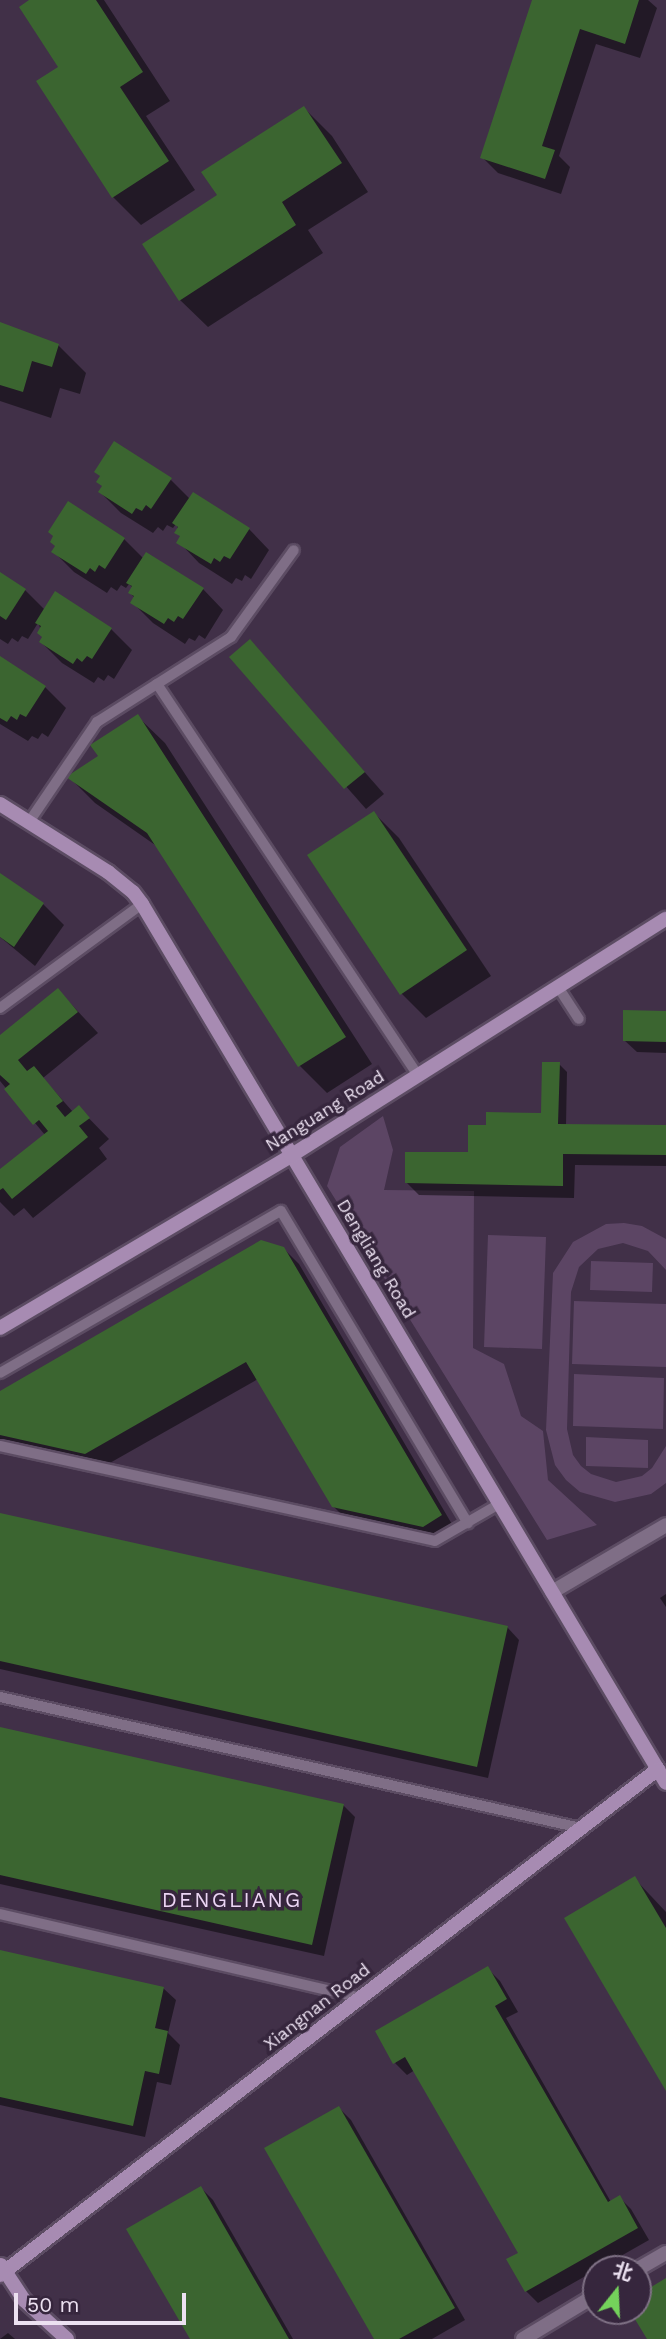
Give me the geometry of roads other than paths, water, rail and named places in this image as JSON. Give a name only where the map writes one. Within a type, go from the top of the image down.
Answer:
[{"type":"main road","name":"Dengliang Road","points":[[0,804],[122,882],[142,904],[666,1783]]},
{"type":"main road","name":"Nanguang Road","points":[[0,1328],[292,1155],[666,919]]},
{"type":"main road","name":"Xiangnan Road","points":[[2,2271],[658,1769]]},
{"type":"main road","points":[[2,2271],[24,2300],[67,2339]]},
{"type":"street","points":[[551,1592],[666,1525]]},
{"type":"street","points":[[523,2339],[582,2303]]},
{"type":"lane","points":[[29,822],[97,722],[231,637],[294,550]]},
{"type":"lane","points":[[157,684],[418,1076]]},
{"type":"lane","points":[[0,1008],[142,904]]},
{"type":"lane","points":[[558,987],[579,1019]]},
{"type":"lane","points":[[0,1373],[281,1211],[468,1523]]},
{"type":"lane","points":[[0,1446],[435,1541],[499,1504]]},
{"type":"lane","points":[[0,1697],[581,1828]]},
{"type":"lane","points":[[0,1914],[361,1998]]},
{"type":"district","name":"DENGLIANG","points":[[232,1900]]}]
